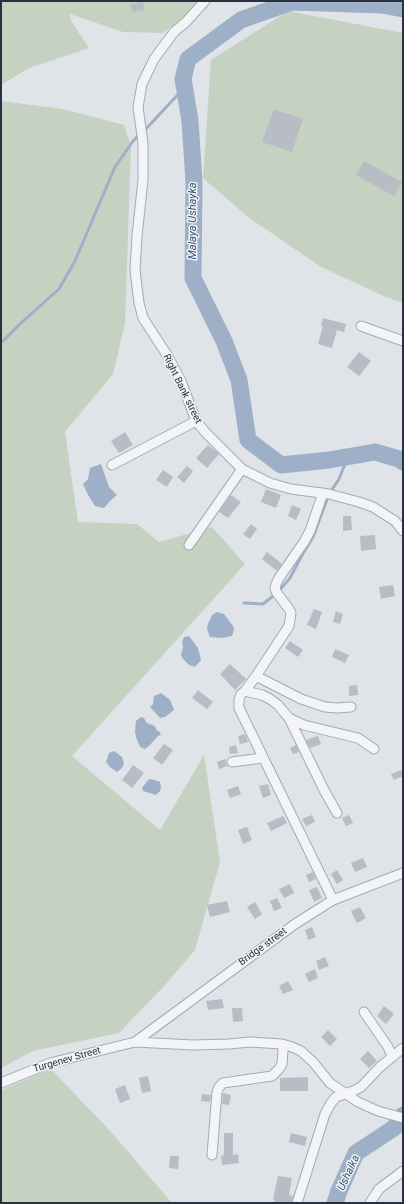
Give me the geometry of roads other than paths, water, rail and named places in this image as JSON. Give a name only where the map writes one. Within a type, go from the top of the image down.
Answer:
[{"type":"street","name":"Right Bank street","points":[[205,1],[186,22],[174,32],[154,59],[142,84],[138,107],[143,143],[144,180],[137,236],[135,270],[139,303],[143,318],[181,381],[196,421],[242,469],[270,483],[291,489],[323,493],[373,507],[395,521],[403,531]]},
{"type":"street","points":[[361,326],[403,341]]},
{"type":"street","points":[[112,465],[196,421]]},
{"type":"street","points":[[189,545],[242,469]]},
{"type":"street","points":[[323,493],[310,532],[276,584],[275,589],[277,594],[291,613],[289,626],[256,676],[241,694],[239,708],[262,758],[333,900]]},
{"type":"street","points":[[256,676],[301,698],[325,707],[351,707]]},
{"type":"street","points":[[245,691],[262,695],[270,699],[278,705],[289,718],[324,790],[337,813]]},
{"type":"street","points":[[289,718],[304,725],[358,738],[374,749]]},
{"type":"street","points":[[232,762],[262,758]]},
{"type":"street","name":"Bridge street","points":[[135,1042],[295,924],[333,900],[403,874]]},
{"type":"street","points":[[364,1012],[388,1047],[392,1056]]},
{"type":"street","points":[[135,1042],[193,1045],[250,1042],[282,1044],[301,1051],[313,1062],[330,1083],[358,1102],[378,1111],[403,1118]]},
{"type":"street","name":"Turgenev Street","points":[[1,1083],[50,1063],[135,1042]]},
{"type":"street","points":[[212,1155],[217,1092],[219,1087],[223,1084],[272,1076],[279,1070],[282,1064],[282,1044]]},
{"type":"street","points":[[298,1203],[325,1114],[331,1103],[336,1097],[345,1093],[353,1092],[361,1086],[392,1056],[403,1048]]},
{"type":"street","points":[[370,1203],[379,1189],[403,1171]]},
{"type":"water","points":[[101,464],[109,487],[117,495],[104,508],[95,506],[83,484],[88,479],[90,468]]},
{"type":"water","points":[[217,612],[224,614],[233,626],[234,629],[232,636],[222,638],[210,637],[207,628],[208,624],[212,615]]},
{"type":"water","points":[[189,636],[198,648],[201,660],[195,667],[189,665],[181,655],[184,637]]},
{"type":"water","points":[[161,693],[170,700],[174,710],[165,717],[160,718],[150,707],[153,704],[154,696]]},
{"type":"water","points":[[141,717],[144,718],[149,724],[155,726],[161,735],[158,736],[145,749],[140,747],[135,732],[136,721]]},
{"type":"water","points":[[114,751],[122,757],[124,764],[117,772],[106,762],[109,753]]},
{"type":"water","points":[[151,779],[160,782],[160,791],[156,795],[143,791],[142,788],[148,780]]},
{"type":"waterway","name":"Malaya Ushayka","points":[[403,9],[382,5],[292,2],[241,20],[188,59],[183,79],[190,121],[194,182],[193,278],[224,341],[239,380],[248,440],[281,465],[329,460],[375,452],[399,459],[403,462]]},
{"type":"waterway","points":[[144,131],[184,88]]},
{"type":"waterway","points":[[1,343],[59,289],[75,261],[115,167],[139,135]]},
{"type":"waterway","points":[[244,603],[263,604],[277,593],[290,578],[313,537],[329,494],[339,479],[348,456]]},
{"type":"waterway","name":"Ushaika","points":[[335,1203],[356,1153],[394,1128],[403,1115]]}]
